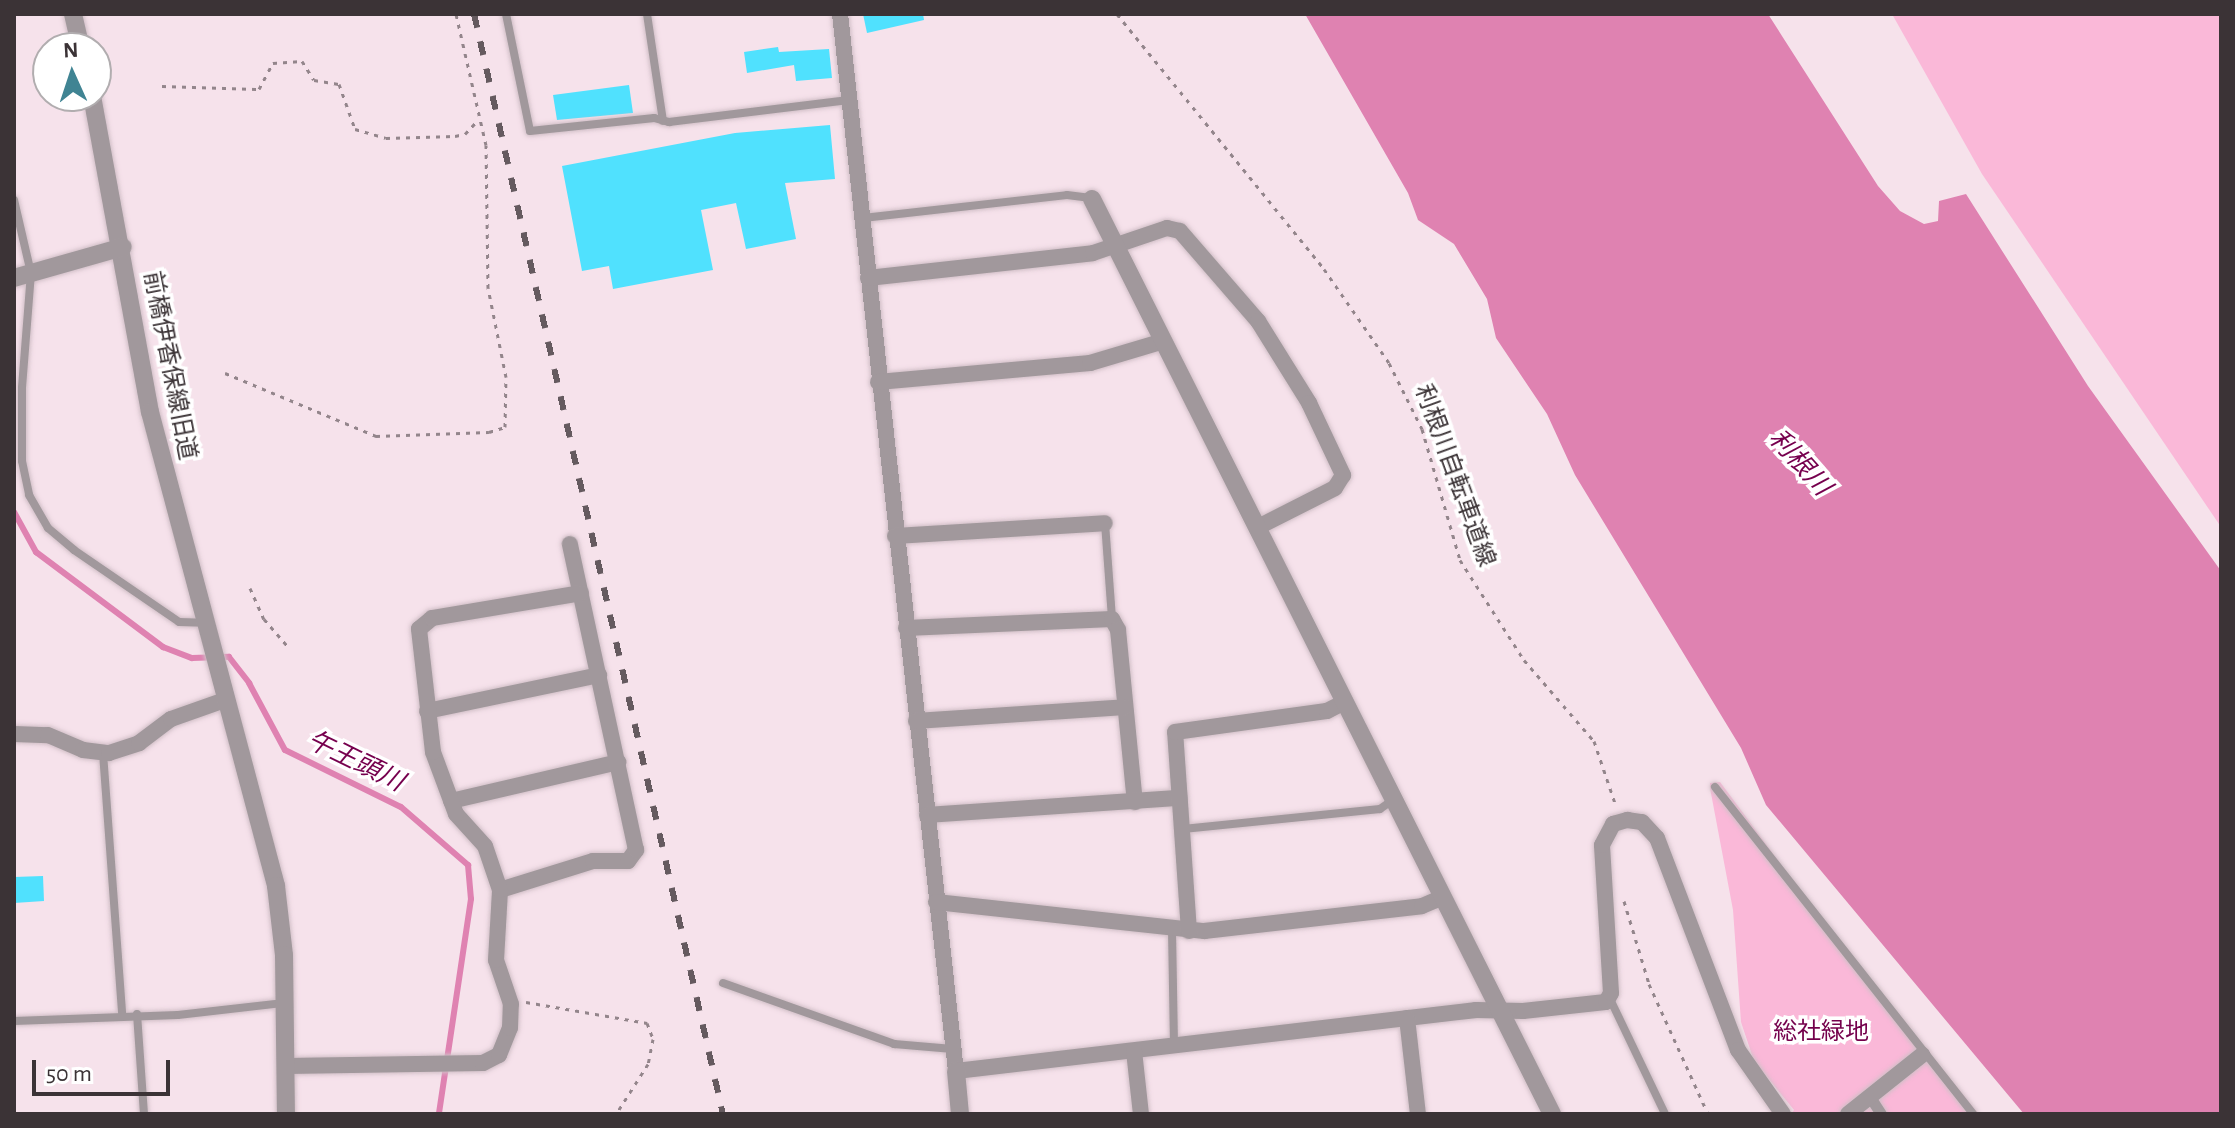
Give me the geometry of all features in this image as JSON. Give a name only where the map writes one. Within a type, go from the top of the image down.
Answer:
[{"type":"street","points":[[840,14],[960,1114]]},
{"type":"street","name":"前橋伊香保線旧道","points":[[95,112],[123,247],[150,412],[225,700]]},
{"type":"street","points":[[1092,199],[1552,1114]]},
{"type":"street","points":[[868,278],[1118,249],[1167,228],[1187,236],[1258,321],[1309,403],[1342,480],[1258,527]]},
{"type":"street","points":[[23,275],[123,247]]},
{"type":"street","points":[[878,382],[1090,363],[1164,341]]},
{"type":"street","points":[[895,536],[1105,523]]},
{"type":"street","points":[[500,890],[593,861],[631,858],[637,846],[570,544]]},
{"type":"street","points":[[286,1066],[494,1060],[507,1038],[511,1016],[496,960],[500,890],[485,846],[462,822],[433,752],[427,711],[422,622],[581,593]]},
{"type":"street","points":[[906,628],[1112,619],[1118,630],[1135,802]]},
{"type":"street","points":[[427,711],[599,675]]},
{"type":"street","points":[[14,734],[48,735],[103,753],[127,749],[171,719],[225,700],[276,886],[286,1003],[286,1114]]},
{"type":"street","points":[[1181,931],[1182,829],[1178,729],[1327,711],[1345,702]]},
{"type":"street","points":[[916,721],[1125,707]]},
{"type":"street","points":[[451,801],[619,762]]},
{"type":"street","points":[[927,815],[1179,798]]},
{"type":"street","points":[[956,1071],[1407,1018],[1610,999],[1602,845],[1613,824],[1636,821],[1657,838],[1738,1050],[1783,1114]]},
{"type":"street","points":[[936,902],[1181,931],[1422,906],[1443,897]]},
{"type":"street","points":[[1407,1018],[1418,1114]]},
{"type":"street","points":[[1134,1051],[1141,1114]]},
{"type":"street","points":[[1848,1114],[1922,1055]]},
{"type":"street","points":[[1870,1097],[1881,1114]]},
{"type":"lane","points":[[506,14],[530,131],[663,121],[847,100]]},
{"type":"lane","points":[[647,14],[663,121]]},
{"type":"lane","points":[[862,218],[1067,195],[1092,199]]},
{"type":"lane","points":[[14,200],[23,275],[22,461],[36,511],[59,539],[160,611],[187,624],[204,623]]},
{"type":"lane","points":[[1105,523],[1112,619]]},
{"type":"lane","points":[[103,753],[122,1014]]},
{"type":"lane","points":[[1715,787],[1922,1055],[1973,1114]]},
{"type":"lane","points":[[1182,829],[1380,809],[1394,800]]},
{"type":"lane","points":[[1174,1047],[1181,931]]},
{"type":"lane","points":[[723,983],[894,1044],[953,1049]]},
{"type":"lane","points":[[1610,999],[1665,1114]]},
{"type":"lane","points":[[14,1021],[286,1003]]},
{"type":"lane","points":[[137,1014],[144,1114]]},
{"type":"path","points":[[225,373],[376,436],[489,432],[505,427],[506,377],[488,288],[486,145],[456,14]]},
{"type":"path","name":"利根川自転車道線","points":[[1117,14],[1324,269],[1389,363],[1422,429],[1460,560],[1524,660],[1594,741],[1617,811]]},
{"type":"path","points":[[162,86],[259,89],[273,63],[302,61],[314,80],[339,84],[351,124],[360,131],[386,138],[455,136],[465,134],[479,118]]},
{"type":"path","points":[[250,588],[264,619],[289,648]]},
{"type":"path","points":[[1623,895],[1649,984],[1708,1114]]},
{"type":"path","points":[[519,1002],[573,1006],[647,1023],[653,1039],[648,1064],[616,1114]]},
{"type":"green space","points":[[1892,14],[2221,14],[2221,527],[1982,174]]},
{"type":"green space","name":"総社緑地","points":[[1720,782],[1835,937],[1979,1114],[1791,1114],[1794,1110],[1754,1061],[1741,1022],[1733,910],[1710,788],[1710,783]]},
{"type":"water","name":"利根川","points":[[1305,14],[1768,14],[1878,186],[1900,211],[1924,224],[1938,221],[1939,201],[1966,194],[2088,386],[2221,571],[2221,1114],[2024,1114],[1766,805],[1741,748],[1575,475],[1547,414],[1496,338],[1487,299],[1454,244],[1418,220],[1408,193]]},
{"type":"building","points":[[863,14],[923,14],[924,20],[867,33]]},
{"type":"building","points":[[778,47],[779,52],[829,49],[832,78],[796,81],[794,65],[747,73],[744,52]]},
{"type":"building","points":[[629,85],[633,113],[557,120],[553,95]]},
{"type":"building","points":[[830,125],[835,179],[785,183],[796,239],[746,249],[736,203],[701,210],[713,270],[613,289],[609,266],[582,271],[562,166],[735,133]]},
{"type":"building","points":[[43,876],[44,901],[14,903],[14,877]]},
{"type":"waterway","name":"午王頭川","points":[[14,512],[36,552],[163,647],[192,658],[229,657],[249,683],[285,750],[401,807],[468,865],[471,899],[439,1114]]},
{"type":"railway","points":[[474,14],[723,1114]]}]
